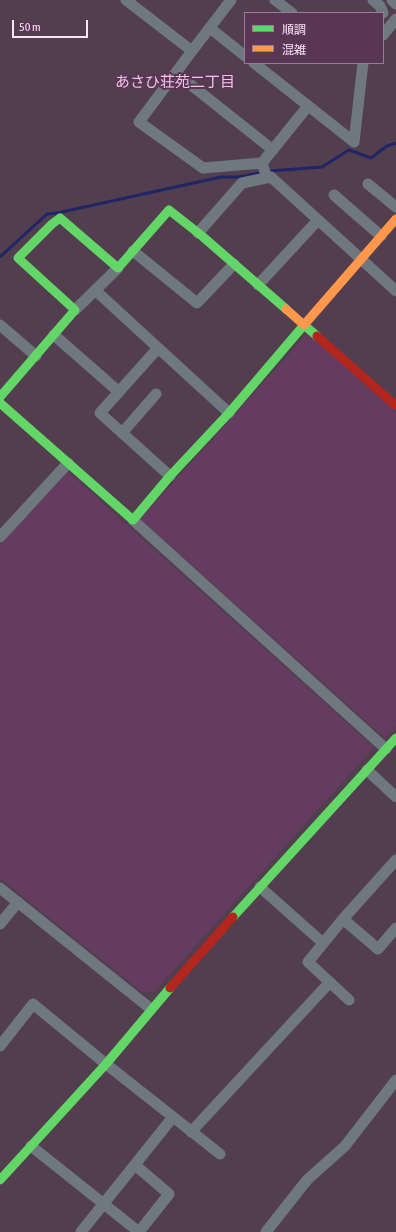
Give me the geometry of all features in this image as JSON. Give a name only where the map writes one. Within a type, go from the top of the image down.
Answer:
[{"type":"street","points":[[126,0],[192,51]]},
{"type":"street","points":[[231,0],[139,122],[203,168],[263,164]]},
{"type":"street","points":[[275,0],[291,12]]},
{"type":"street","points":[[373,0],[380,6],[383,12]]},
{"type":"street","points":[[392,0],[396,4]]},
{"type":"street","points":[[384,16],[389,28]]},
{"type":"street","points":[[210,28],[244,55]]},
{"type":"street","points":[[255,64],[354,142],[361,64]]},
{"type":"street","points":[[176,73],[273,150]]},
{"type":"street","points":[[263,164],[308,106]]},
{"type":"street","points":[[263,164],[267,177]]},
{"type":"street","points":[[198,233],[242,183],[271,177],[396,291]]},
{"type":"street","points":[[368,184],[396,207]]},
{"type":"street","points":[[334,195],[381,236]]},
{"type":"street","points":[[0,397],[75,310],[118,268],[169,210],[234,264],[396,406]]},
{"type":"street","points":[[75,310],[18,258],[52,224],[60,218],[118,268]]},
{"type":"street","points":[[133,520],[170,476],[229,413],[396,219]]},
{"type":"street","points":[[258,285],[318,220]]},
{"type":"street","points":[[133,251],[197,303],[234,264]]},
{"type":"street","points":[[94,290],[229,413]]},
{"type":"street","points":[[0,325],[36,356]]},
{"type":"street","points":[[54,336],[119,392]]},
{"type":"street","points":[[158,348],[100,413],[170,476]]},
{"type":"street","points":[[122,433],[156,394]]},
{"type":"street","points":[[0,403],[133,520],[386,749]]},
{"type":"street","points":[[0,537],[68,463]]},
{"type":"street","points":[[0,1180],[106,1064],[152,1009],[260,887],[396,738]]},
{"type":"street","points":[[367,770],[396,797]]},
{"type":"street","points":[[349,1000],[308,962],[343,919],[396,860]]},
{"type":"street","points":[[260,887],[323,943]]},
{"type":"street","points":[[0,888],[152,1009]]},
{"type":"street","points":[[0,924],[18,902]]},
{"type":"street","points":[[343,919],[378,949],[396,928]]},
{"type":"street","points":[[191,1132],[330,982]]},
{"type":"street","points":[[0,1046],[33,1004],[220,1154]]},
{"type":"street","points":[[266,1232],[307,1180],[345,1146],[396,1080]]},
{"type":"street","points":[[81,1232],[173,1117]]},
{"type":"street","points":[[31,1146],[139,1232],[169,1194],[135,1165]]},
{"type":"shaded area","points":[[308,333],[396,412],[396,726],[385,738],[140,519]]},
{"type":"shaded area","points":[[67,471],[374,747],[154,992],[142,992],[0,878],[0,545]]},
{"type":"waterway","points":[[0,257],[47,214],[221,177],[238,177],[270,171],[322,167],[349,150],[371,158],[387,146],[396,143]]},
{"type":"traffic: fast","points":[[0,397],[75,310],[18,258],[60,218],[118,268],[169,210],[202,236],[286,309]]},
{"type":"traffic: fast","points":[[0,403],[133,520],[170,476],[229,413],[304,325],[317,336]]},
{"type":"traffic: fast","points":[[233,917],[396,738]]},
{"type":"traffic: fast","points":[[0,1180],[106,1064],[170,988]]},
{"type":"traffic: slow","points":[[286,309],[304,325],[396,219]]},
{"type":"traffic: jam","points":[[317,336],[396,406]]},
{"type":"traffic: jam","points":[[170,988],[233,917]]},
{"type":"district","name":"あさひ荘苑二丁目","points":[[175,82]]}]
